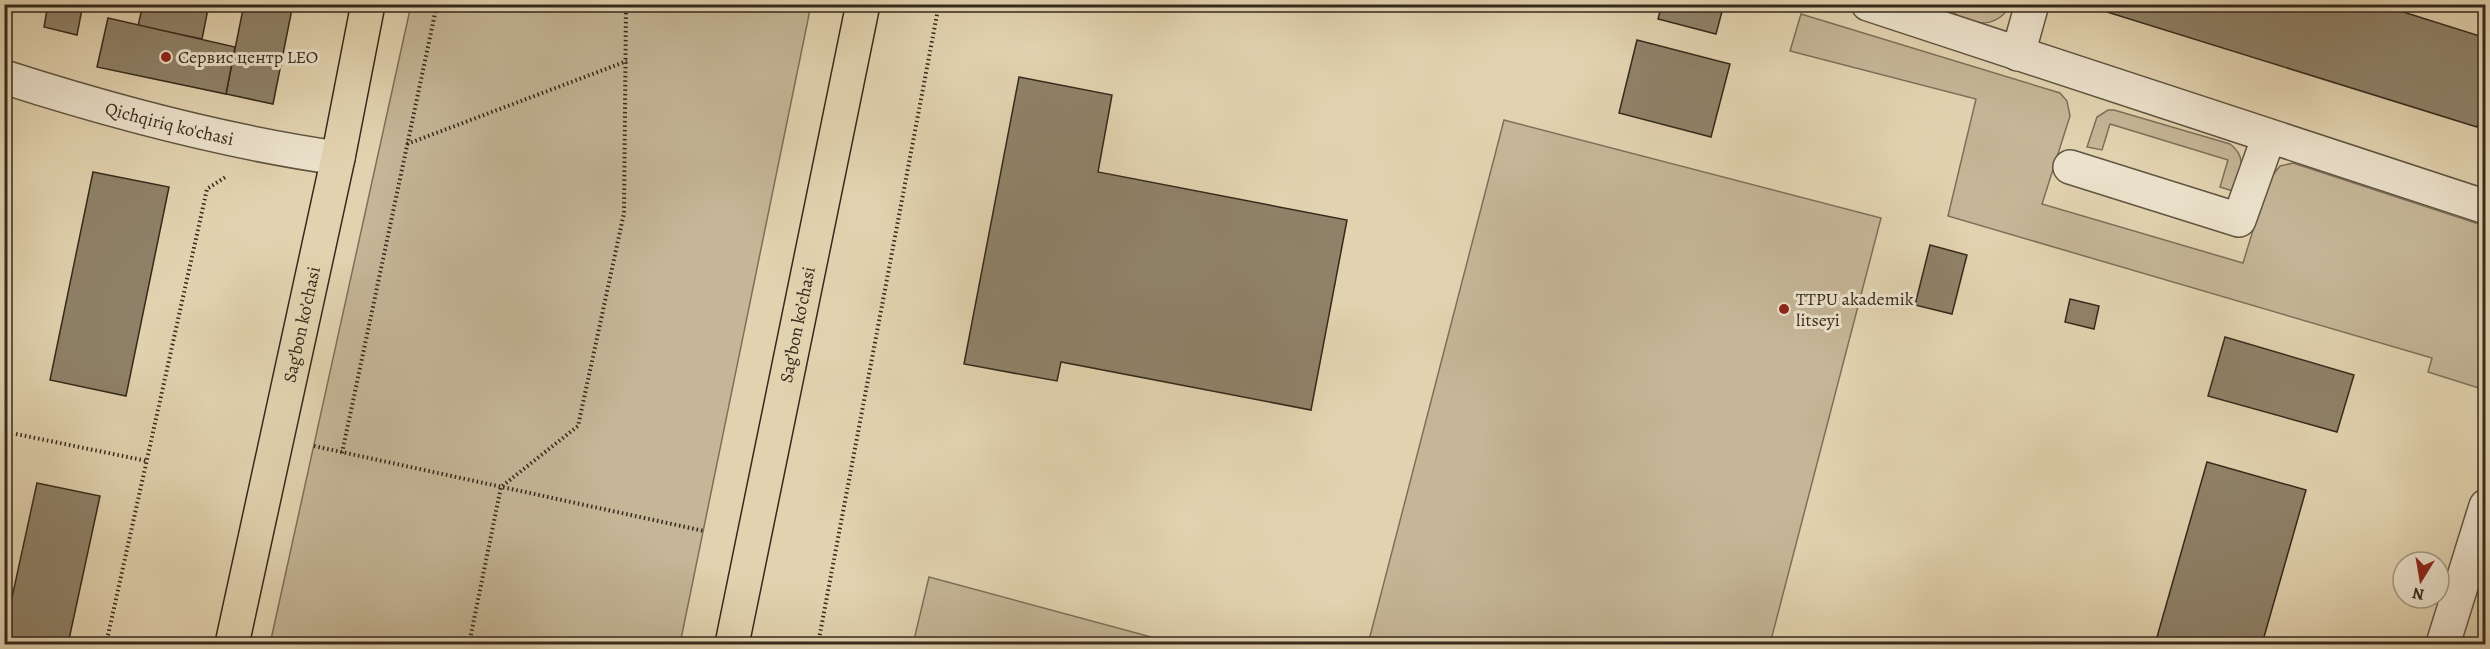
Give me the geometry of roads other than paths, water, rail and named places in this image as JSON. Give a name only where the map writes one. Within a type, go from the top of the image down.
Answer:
[{"type":"main road","name":"Sag’bon ko’chasi","points":[[232,645],[338,158],[368,4]]},
{"type":"main road","name":"Sag’bon ko’chasi","points":[[732,645],[863,4]]},
{"type":"street","points":[[1868,4],[2486,207]]},
{"type":"street","points":[[2018,54],[2032,4]]},
{"type":"street","name":"Qichqiriq ko'chasi","points":[[4,77],[66,97],[270,148],[338,158]]},
{"type":"street","points":[[2070,167],[2239,220],[2269,136]]},
{"type":"street","points":[[2443,645],[2486,506]]},
{"type":"place","name":"Сервис центр LEO","points":[[166,57]]},
{"type":"place","name":"TTPU akademik litseyi","points":[[1784,309]]}]
